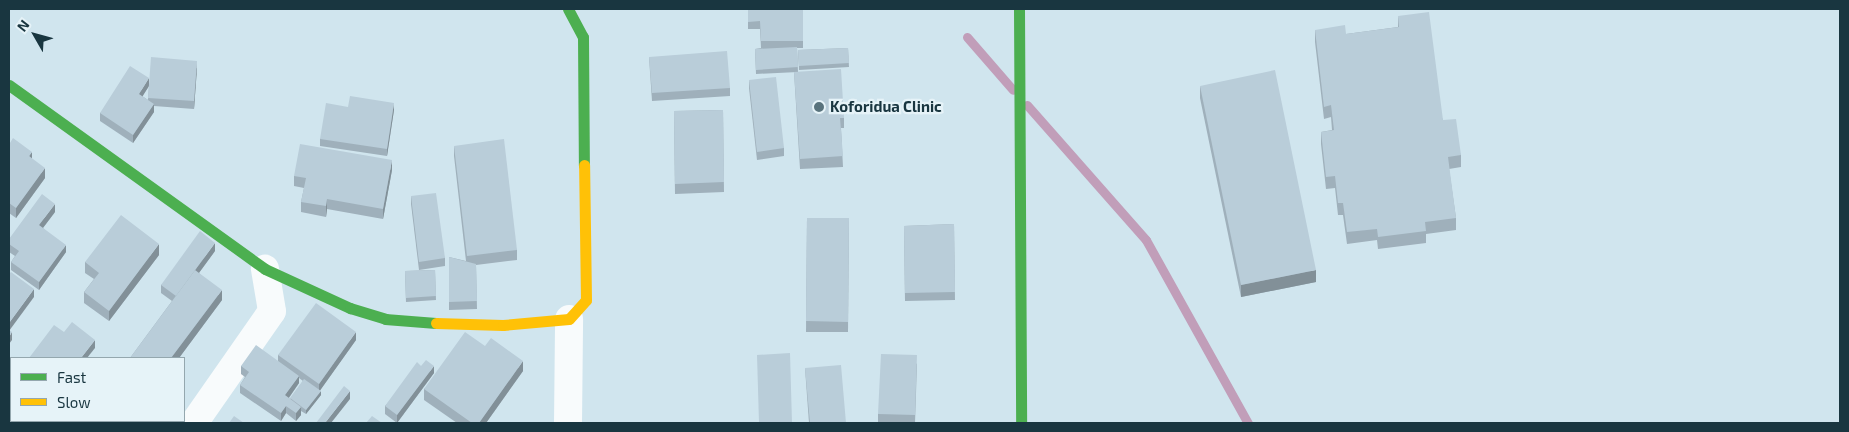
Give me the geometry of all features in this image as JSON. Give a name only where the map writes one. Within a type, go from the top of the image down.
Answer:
[{"type":"street","points":[[568,9],[583,37],[586,300],[569,319],[568,423]]},
{"type":"street","points":[[1019,9],[1021,423]]},
{"type":"street","points":[[9,85],[265,269],[350,308],[385,319],[424,323],[503,325],[569,319]]},
{"type":"street","points":[[194,423],[272,311],[265,269]]},
{"type":"building","points":[[748,9],[803,9],[803,41],[761,41],[760,21],[748,22]]},
{"type":"building","points":[[1429,12],[1443,120],[1456,119],[1461,155],[1448,157],[1456,218],[1425,222],[1426,231],[1378,237],[1377,229],[1347,232],[1343,203],[1338,203],[1335,176],[1326,177],[1321,132],[1334,130],[1331,105],[1324,107],[1315,30],[1345,25],[1346,34],[1399,27],[1398,16]]},
{"type":"building","points":[[797,47],[798,67],[756,70],[755,49]]},
{"type":"building","points":[[848,48],[849,63],[799,66],[798,50]]},
{"type":"building","points":[[727,51],[730,88],[652,93],[649,57]]},
{"type":"building","points":[[151,57],[197,61],[194,101],[148,98]]},
{"type":"building","points":[[130,66],[149,78],[139,94],[154,104],[133,135],[100,113]]},
{"type":"building","points":[[841,69],[844,118],[840,118],[843,156],[800,159],[794,72]]},
{"type":"building","points":[[1275,70],[1316,270],[1241,285],[1200,86]]},
{"type":"building","points":[[776,77],[784,148],[757,152],[749,80]]},
{"type":"building","points":[[350,96],[394,103],[387,149],[320,139],[326,103],[348,107]]},
{"type":"building","points":[[723,110],[724,182],[675,184],[674,111]]},
{"type":"building","points":[[13,138],[32,152],[29,156],[45,168],[16,208],[9,203],[9,142]]},
{"type":"building","points":[[504,139],[517,250],[467,256],[454,146]]},
{"type":"building","points":[[300,144],[392,160],[383,209],[327,199],[326,206],[301,202],[306,178],[294,176]]},
{"type":"building","points":[[436,193],[445,258],[419,262],[411,196]]},
{"type":"building","points":[[42,194],[55,204],[39,225],[66,245],[39,282],[11,262],[19,251],[9,244],[9,239]]},
{"type":"building","points":[[121,215],[159,244],[109,311],[84,292],[99,273],[85,262]]},
{"type":"building","points":[[807,218],[849,218],[848,322],[806,321]]},
{"type":"building","points":[[954,224],[955,292],[905,293],[904,226]]},
{"type":"building","points":[[200,231],[215,243],[176,296],[161,285]]},
{"type":"building","points":[[449,257],[476,264],[477,301],[449,302]]},
{"type":"building","points":[[195,270],[222,290],[172,357],[131,357]]},
{"type":"building","points":[[435,270],[436,296],[406,298],[405,271]]},
{"type":"building","points":[[11,272],[34,289],[9,323],[9,274]]},
{"type":"building","points":[[316,303],[356,332],[319,384],[278,355]]},
{"type":"building","points":[[72,322],[95,340],[82,357],[30,357],[54,325],[64,332]]},
{"type":"building","points":[[465,332],[485,346],[491,338],[523,361],[479,423],[472,423],[424,389]]},
{"type":"building","points":[[256,345],[299,376],[285,395],[301,407],[296,413],[286,406],[281,413],[240,385],[249,372],[241,366]]},
{"type":"building","points":[[790,353],[792,423],[759,423],[757,355]]},
{"type":"building","points":[[881,354],[917,355],[915,415],[878,414]]},
{"type":"building","points":[[426,360],[434,366],[397,415],[385,406],[417,362],[421,366]]},
{"type":"building","points":[[841,365],[846,423],[810,423],[805,368]]},
{"type":"building","points":[[304,379],[321,391],[306,410],[290,398]]},
{"type":"building","points":[[344,386],[350,391],[325,423],[316,423]]},
{"type":"building","points":[[9,395],[10,422],[32,422],[9,423]]},
{"type":"building","points":[[234,416],[244,423],[229,423]]},
{"type":"building","points":[[372,416],[382,423],[366,423]]},
{"type":"building","points":[[69,422],[132,423],[71,423]]},
{"type":"building","points":[[140,422],[169,423],[141,423]]},
{"type":"waterway","points":[[967,37],[1013,90]]},
{"type":"waterway","points":[[1027,105],[1146,240],[1248,423]]},
{"type":"traffic: fast","points":[[568,9],[583,37],[584,165]]},
{"type":"traffic: fast","points":[[1019,9],[1021,423]]},
{"type":"traffic: fast","points":[[9,85],[265,269],[350,308],[385,319],[436,323]]},
{"type":"traffic: slow","points":[[436,323],[503,325],[569,319],[586,300],[584,165]]},
{"type":"place","name":"Koforidua Clinic","points":[[819,107]]}]
